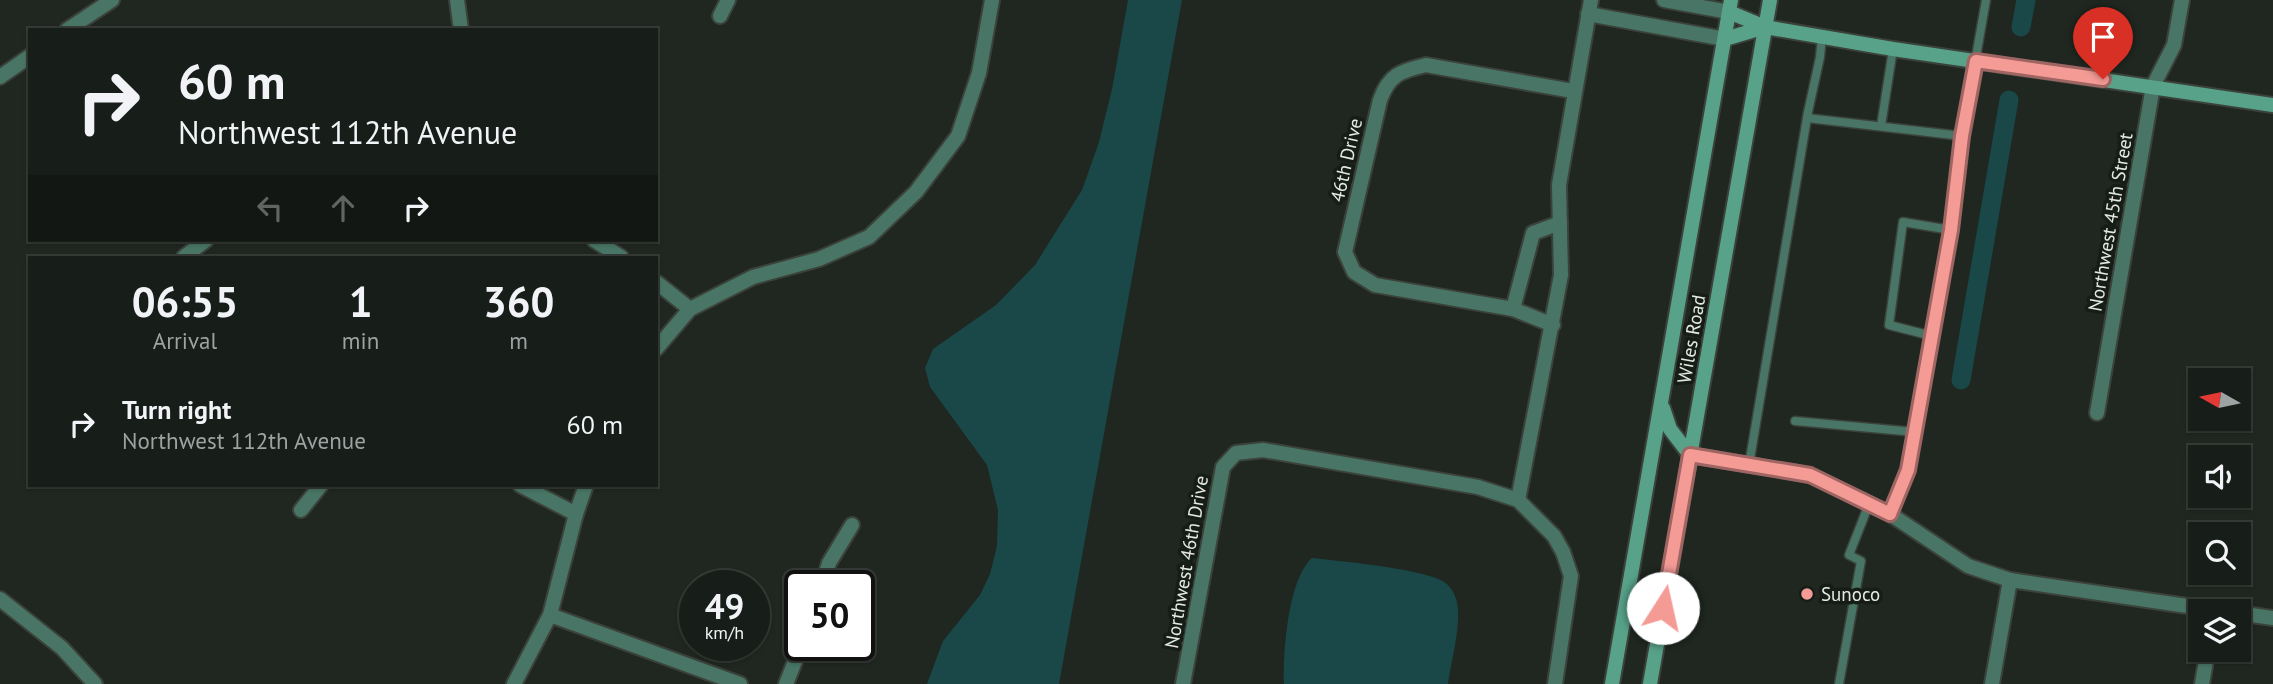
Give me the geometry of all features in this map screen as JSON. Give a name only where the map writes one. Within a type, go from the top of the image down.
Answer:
[{"type":"main road","name":"Wiles Road","points":[[1650,684],[1770,0]]},
{"type":"main road","points":[[1730,6],[1765,27],[1893,49],[2273,105]]},
{"type":"main road","name":"Wiles Road","points":[[1612,684],[1730,6]]},
{"type":"main road","points":[[1725,39],[1765,27]]},
{"type":"main road","points":[[1661,403],[1671,429],[1690,455]]},
{"type":"street","points":[[70,28],[112,0]]},
{"type":"street","points":[[457,0],[461,28]]},
{"type":"street","points":[[720,16],[728,0]]},
{"type":"street","points":[[658,347],[690,309],[754,277],[819,259],[869,237],[916,192],[958,136],[979,73],[992,0]]},
{"type":"street","points":[[1664,0],[1730,6]]},
{"type":"street","name":"Northwest 45th Street","points":[[2097,413],[2153,86],[2174,45],[2182,0]]},
{"type":"street","points":[[1555,684],[1571,576],[1555,536],[1518,500],[1561,275],[1559,185],[1589,7],[1725,39]]},
{"type":"street","points":[[0,77],[28,57]]},
{"type":"street","name":"46th Drive","points":[[1553,325],[1513,309],[1375,285],[1354,272],[1345,252],[1380,100],[1385,85],[1402,71],[1426,65],[1573,91]]},
{"type":"street","points":[[1513,309],[1532,233],[1560,223]]},
{"type":"street","points":[[185,256],[203,242]]},
{"type":"street","points":[[597,242],[619,256]]},
{"type":"street","points":[[658,284],[690,309]]},
{"type":"street","name":"Northwest 46th Drive","points":[[1183,684],[1223,467],[1236,453],[1263,450],[1478,487],[1518,500]]},
{"type":"street","points":[[1690,455],[1810,475],[1890,514],[1968,566],[2010,580],[2188,606]]},
{"type":"street","points":[[301,510],[319,487]]},
{"type":"street","points":[[524,487],[576,514]]},
{"type":"street","points":[[514,684],[551,615],[585,487]]},
{"type":"street","points":[[827,570],[852,525]]},
{"type":"street","points":[[1992,684],[2010,580]]},
{"type":"street","points":[[0,599],[62,648],[91,683]]},
{"type":"street","points":[[551,615],[740,684]]},
{"type":"street","points":[[2251,615],[2273,618]]},
{"type":"street","points":[[786,684],[795,661]]},
{"type":"street","points":[[2202,684],[2206,662]]},
{"type":"lane","points":[[1890,514],[1908,470],[1951,230],[1962,136],[1986,0]]},
{"type":"lane","points":[[1749,465],[1822,36]]},
{"type":"lane","points":[[1881,126],[1893,49]]},
{"type":"lane","points":[[1807,118],[1962,136]]},
{"type":"lane","points":[[1932,335],[1889,325],[1903,222],[1951,230]]},
{"type":"lane","points":[[1796,421],[1915,432]]},
{"type":"lane","points":[[1839,684],[1861,561],[1849,555],[1869,504]]},
{"type":"water","points":[[1128,0],[1182,0],[1059,684],[927,684],[943,641],[980,595],[990,574],[997,546],[998,510],[987,465],[930,387],[925,368],[933,349],[996,305],[1035,265],[1082,190],[1099,142],[1112,89]]},
{"type":"water","points":[[1312,558],[1401,569],[1434,577],[1448,585],[1456,599],[1458,618],[1448,684],[1284,684],[1286,636],[1292,599],[1297,582]]},
{"type":"waterway","points":[[2021,27],[2026,0]]},
{"type":"waterway","points":[[1961,380],[2009,100]]},
{"type":"place","name":"Sunoco","points":[[1807,594]]},
{"type":"route","points":[[1663,608],[1690,455],[1810,475],[1890,514],[1908,470],[1951,230],[1962,136],[1976,61],[2103,79]]}]
